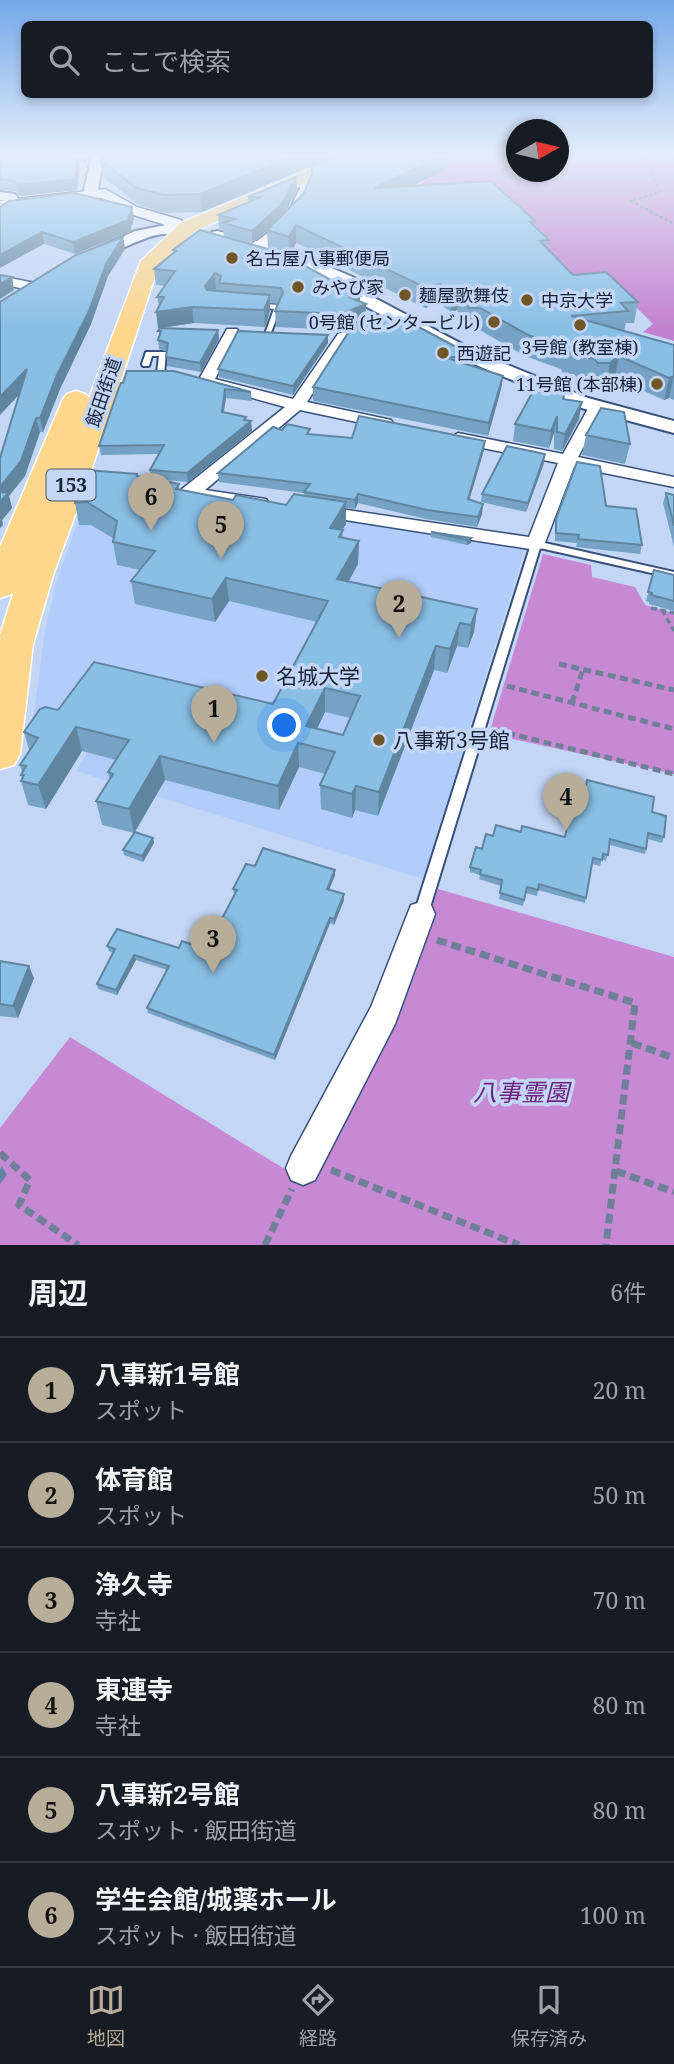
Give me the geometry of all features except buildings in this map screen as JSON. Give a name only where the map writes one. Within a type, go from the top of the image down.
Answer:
[{"type":"highway","name":"飯田街道","points":[[0,754],[15,644],[68,480],[120,289],[132,265],[177,228],[213,212]]},
{"type":"highway","name":"飯田街道","points":[[0,587],[68,480],[129,371],[148,265],[177,228],[218,212]]},
{"type":"main road","points":[[117,212],[177,228]]},
{"type":"street","points":[[259,246],[290,222],[294,212]]},
{"type":"street","points":[[177,228],[271,256],[315,274],[475,358],[597,407],[674,427]]},
{"type":"street","points":[[72,262],[140,234],[177,228],[259,246],[339,276],[486,353],[622,404],[674,416]]},
{"type":"street","points":[[0,279],[40,284]]},
{"type":"street","points":[[12,302],[40,284]]},
{"type":"street","points":[[190,493],[297,405],[337,337],[394,314]]},
{"type":"street","points":[[250,333],[201,380],[297,405],[405,427]]},
{"type":"street","points":[[129,371],[168,373]]},
{"type":"street","points":[[307,509],[536,544],[568,460],[597,407]]},
{"type":"street","points":[[446,435],[674,482]]},
{"type":"street","points":[[164,490],[281,506]]},
{"type":"street","points":[[305,1164],[384,1014],[417,923]]},
{"type":"lane","points":[[250,305],[278,307],[250,333]]},
{"type":"lane","points":[[417,923],[536,544],[674,575]]},
{"type":"path","points":[[652,212],[674,224]]},
{"type":"path","points":[[651,608],[674,613]]},
{"type":"path","points":[[662,610],[674,631]]},
{"type":"path","points":[[559,664],[674,690]]},
{"type":"path","points":[[572,703],[583,669]]},
{"type":"path","points":[[493,682],[674,729]]},
{"type":"path","points":[[479,726],[674,774]]},
{"type":"path","points":[[417,923],[635,1003],[617,1171],[606,1245]]},
{"type":"path","points":[[632,1043],[674,1058]]},
{"type":"path","points":[[0,1153],[30,1180],[19,1205],[78,1245]]},
{"type":"path","points":[[265,1245],[305,1164],[519,1245]]},
{"type":"path","points":[[617,1171],[674,1192]]},
{"type":"shaded area","points":[[406,212],[674,212],[674,341],[643,332],[653,324],[623,294]]},
{"type":"shaded area","name":"名城大学","points":[[89,489],[365,523],[525,549],[423,879],[76,771],[96,737],[33,721],[45,630],[56,584]]},
{"type":"green space","points":[[543,554],[591,565],[592,577],[635,587],[645,605],[674,613],[674,774],[489,734]]},
{"type":"green space","name":"八事霊園","points":[[438,889],[674,957],[674,1245],[0,1245],[0,1128],[70,1037],[309,1184],[421,941]]},
{"type":"place","name":"名古屋八事郵便局","points":[[232,258]]},
{"type":"place","name":"みやび家","points":[[298,287]]},
{"type":"place","name":"麺屋歌舞伎","points":[[405,295]]},
{"type":"place","name":"中京大学","points":[[527,300]]},
{"type":"place","name":"0号館 (センタービル)","points":[[494,322]]},
{"type":"place","name":"3号館 (教室棟)","points":[[580,325]]},
{"type":"place","name":"西遊記","points":[[443,353]]},
{"type":"place","name":"11号館 (本部棟)","points":[[657,384]]},
{"type":"place","name":"学生会館/城薬ホール","points":[[151,531]]},
{"type":"place","name":"八事新2号館","points":[[221,559]]},
{"type":"place","name":"体育館","points":[[399,638]]},
{"type":"place","name":"名城大学","points":[[262,676]]},
{"type":"place","name":"八事新3号館","points":[[379,740]]},
{"type":"place","name":"八事新1号館","points":[[214,743]]},
{"type":"place","name":"東連寺","points":[[566,831]]},
{"type":"place","name":"浄久寺","points":[[213,973]]}]
